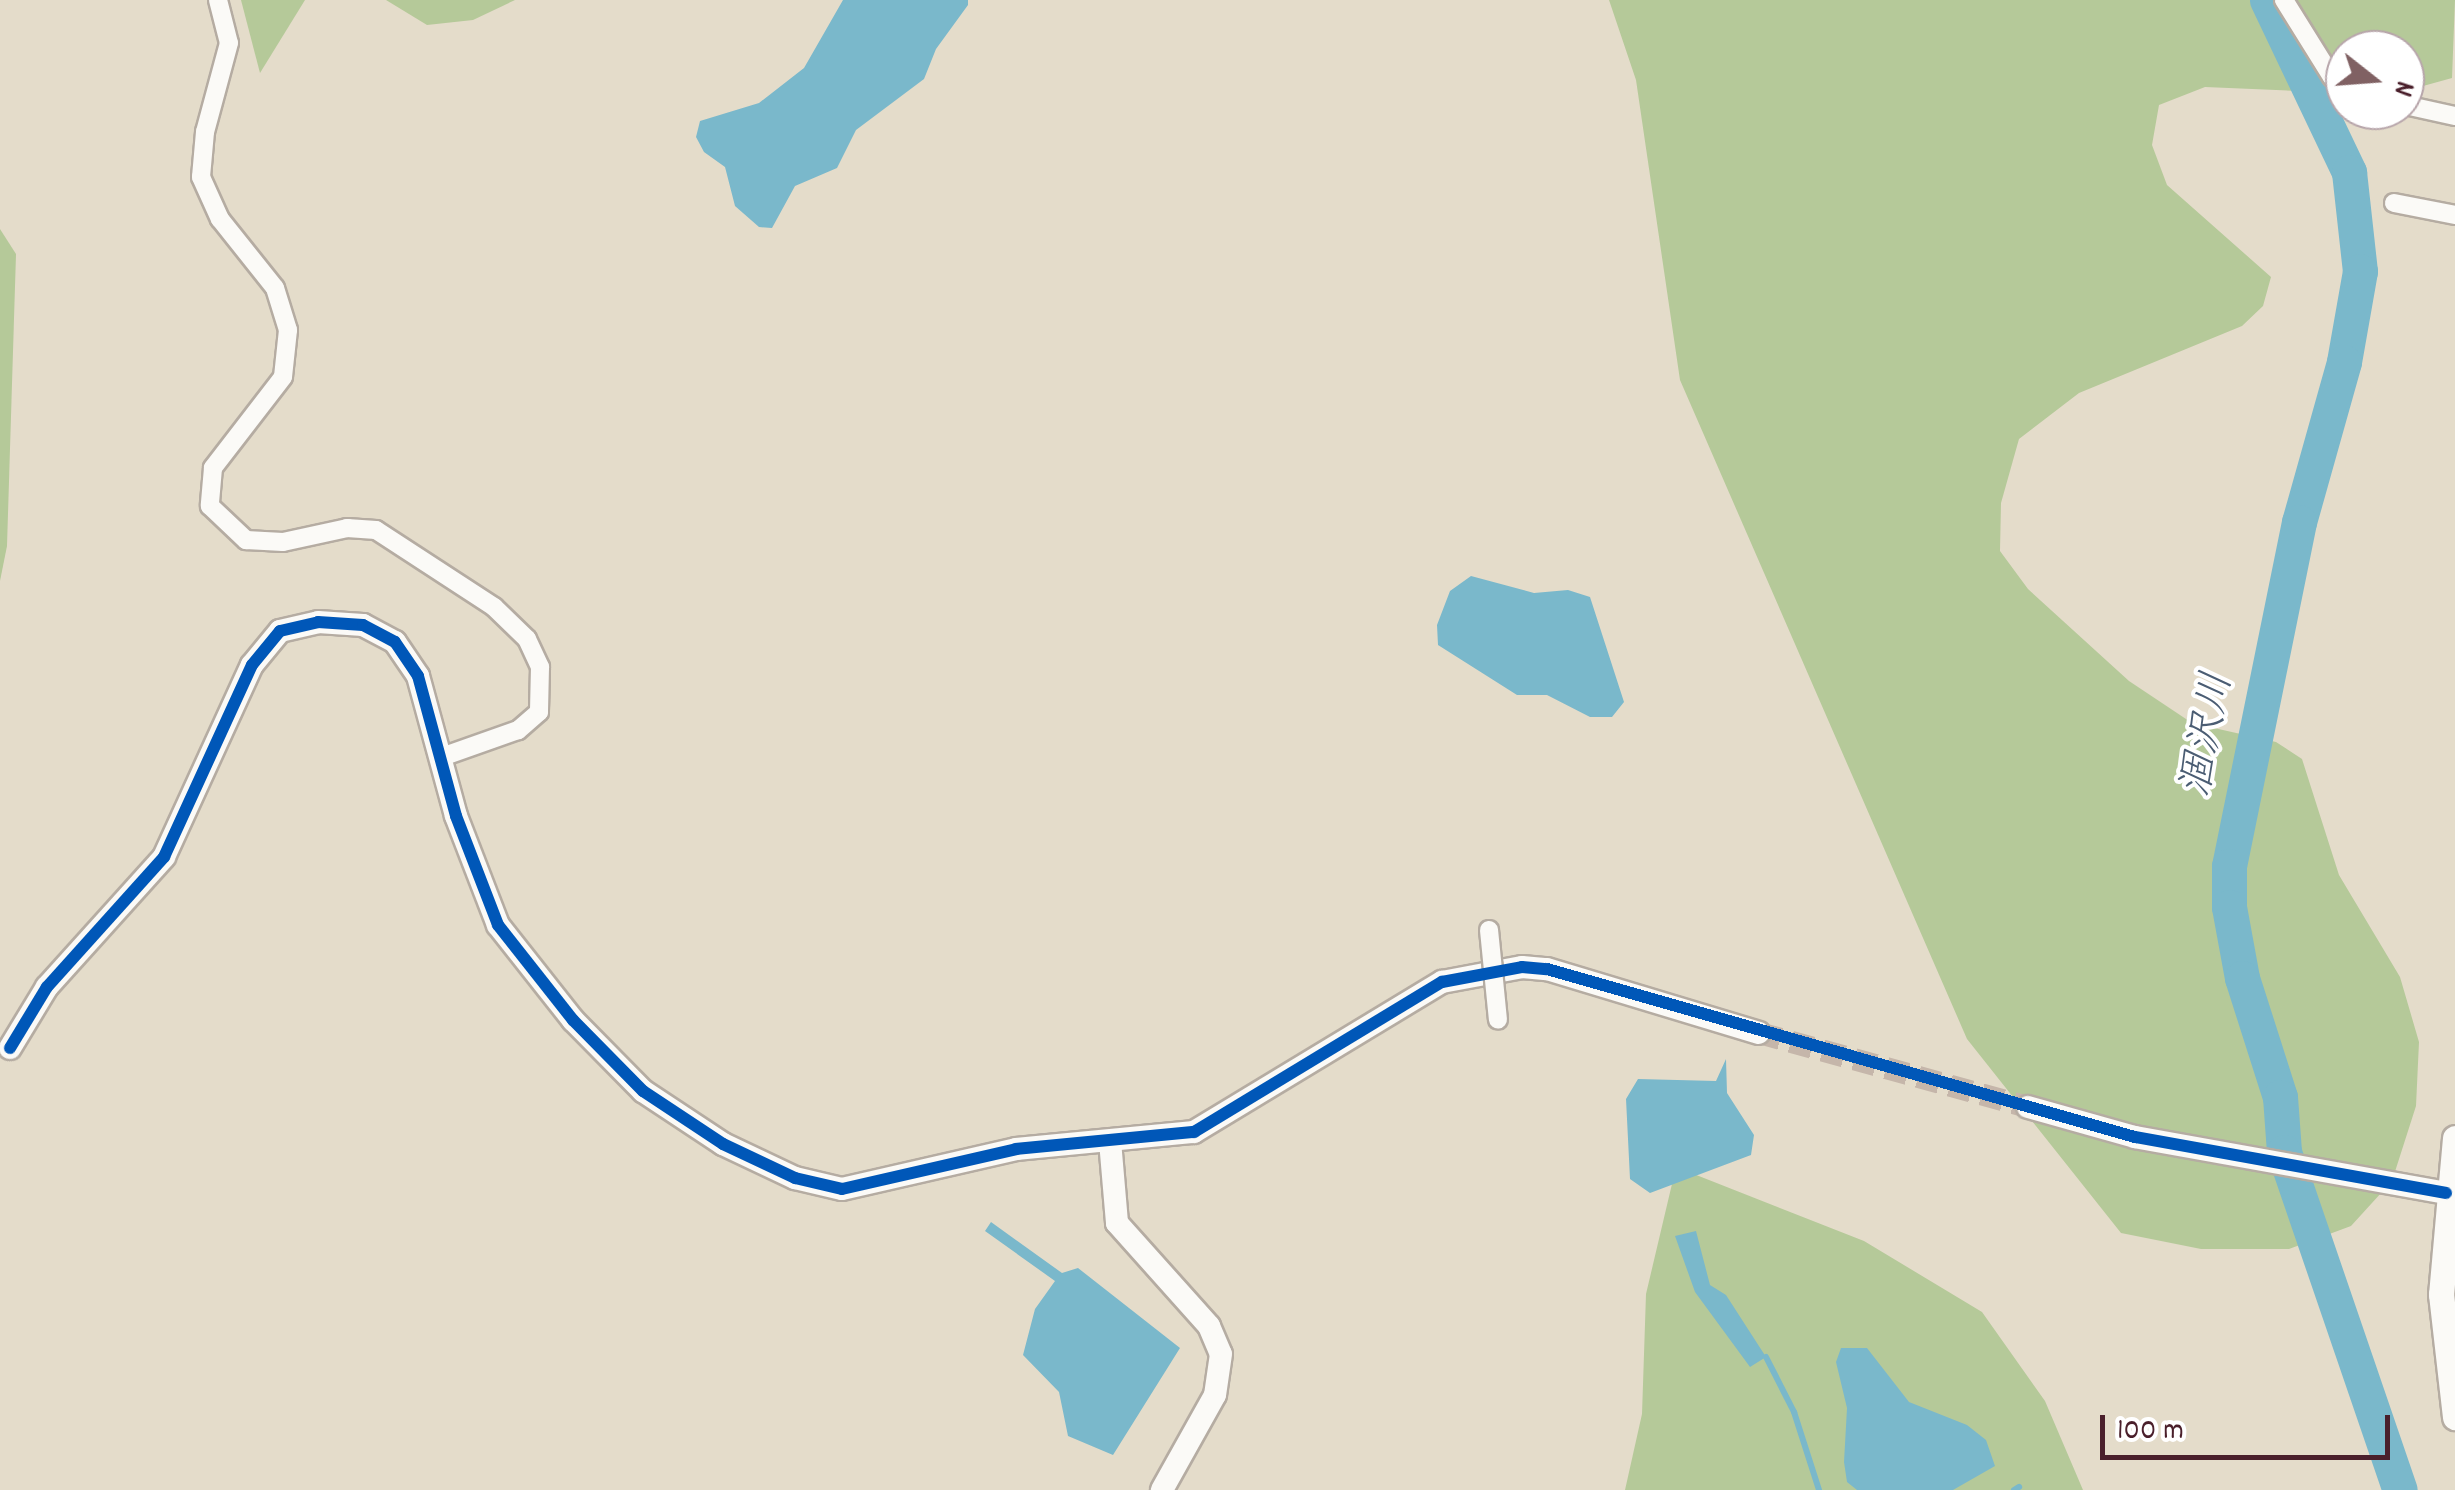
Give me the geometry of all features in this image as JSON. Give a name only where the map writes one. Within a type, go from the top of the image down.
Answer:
[{"type":"main road","points":[[2455,1138],[2446,1194],[2441,1294],[2455,1416]]},
{"type":"street","points":[[218,0],[228,43],[202,177],[220,219],[275,288],[288,330],[283,377],[213,468],[210,506],[246,540],[283,542],[346,528],[376,530],[494,607],[526,639],[540,668],[539,712],[518,730],[444,756]]},
{"type":"street","points":[[2284,0],[2325,65]]},
{"type":"street","points":[[2425,109],[2455,116]]},
{"type":"street","points":[[2394,203],[2455,216]]},
{"type":"street","points":[[10,1048],[47,987],[164,857],[235,696],[280,631],[318,622],[364,624],[394,642],[418,676],[444,756],[456,816],[498,925],[573,1020],[643,1091],[723,1144],[795,1178],[842,1189],[1016,1150],[1194,1132],[1442,982],[1522,967],[1548,969],[1758,1033]]},
{"type":"street","points":[[1488,930],[1498,1020]]},
{"type":"street","points":[[2028,1107],[2135,1137],[2446,1194]]},
{"type":"street","points":[[1110,1140],[1117,1223],[1209,1326],[1221,1354],[1215,1395],[1162,1490]]},
{"type":"green space","points":[[241,0],[305,0],[260,73]]},
{"type":"green space","points":[[386,0],[515,0],[473,20],[427,25]]},
{"type":"green space","points":[[1609,0],[2455,0],[2452,78],[2425,85],[2425,30],[2325,30],[2325,92],[2205,87],[2159,105],[2152,145],[2167,185],[2271,277],[2263,306],[2242,326],[2079,393],[2019,439],[2001,503],[2000,551],[2028,589],[2129,681],[2192,723],[2276,742],[2302,759],[2339,875],[2400,977],[2419,1042],[2416,1106],[2392,1181],[2351,1226],[2289,1249],[2201,1249],[2121,1233],[1967,1039],[1680,380],[1636,80]]},
{"type":"green space","points":[[0,229],[16,254],[7,546],[0,581]]},
{"type":"green space","points":[[1676,1167],[1864,1241],[1982,1312],[2045,1401],[2083,1490],[1625,1490],[1642,1414],[1646,1294]]},
{"type":"water","points":[[843,0],[968,0],[968,5],[936,49],[924,79],[856,130],[837,168],[795,186],[772,228],[759,227],[735,206],[725,167],[704,152],[696,137],[700,121],[759,103],[804,68]]},
{"type":"water","points":[[1471,576],[1534,593],[1568,590],[1590,597],[1624,702],[1612,717],[1590,717],[1547,695],[1517,695],[1438,645],[1437,625],[1450,591]]},
{"type":"water","points":[[1726,1059],[1727,1093],[1754,1135],[1751,1155],[1650,1193],[1630,1179],[1626,1099],[1638,1079],[1716,1081]]},
{"type":"water","points":[[991,1222],[1062,1273],[1078,1268],[1180,1348],[1113,1455],[1068,1436],[1059,1392],[1023,1355],[1035,1309],[1055,1281],[985,1231]]},
{"type":"water","points":[[1696,1231],[1710,1285],[1726,1295],[1766,1357],[1750,1367],[1695,1292],[1675,1236]]},
{"type":"water","points":[[1841,1348],[1867,1348],[1909,1402],[1967,1425],[1986,1440],[1995,1466],[1953,1490],[1857,1490],[1847,1482],[1844,1462],[1847,1408],[1836,1362]]},
{"type":"waterway","name":"涸沢川","points":[[2267,0],[2349,172],[2360,271],[2344,362],[2299,522],[2229,866],[2229,907],[2242,978],[2280,1097],[2284,1152],[2400,1490]]},
{"type":"waterway","points":[[1766,1357],[1794,1412],[1819,1490]]},
{"type":"waterway","points":[[2014,1490],[2019,1487]]},
{"type":"tunnel","points":[[1759,1033],[2028,1107]]},
{"type":"cycle path","points":[[10,1048],[47,987],[164,857],[252,665],[280,631],[318,622],[363,625],[395,642],[418,676],[456,816],[498,925],[573,1020],[643,1091],[723,1144],[795,1178],[842,1189],[1016,1149],[1194,1132],[1442,982],[1522,967],[1547,969],[2135,1137],[2446,1193]]}]
